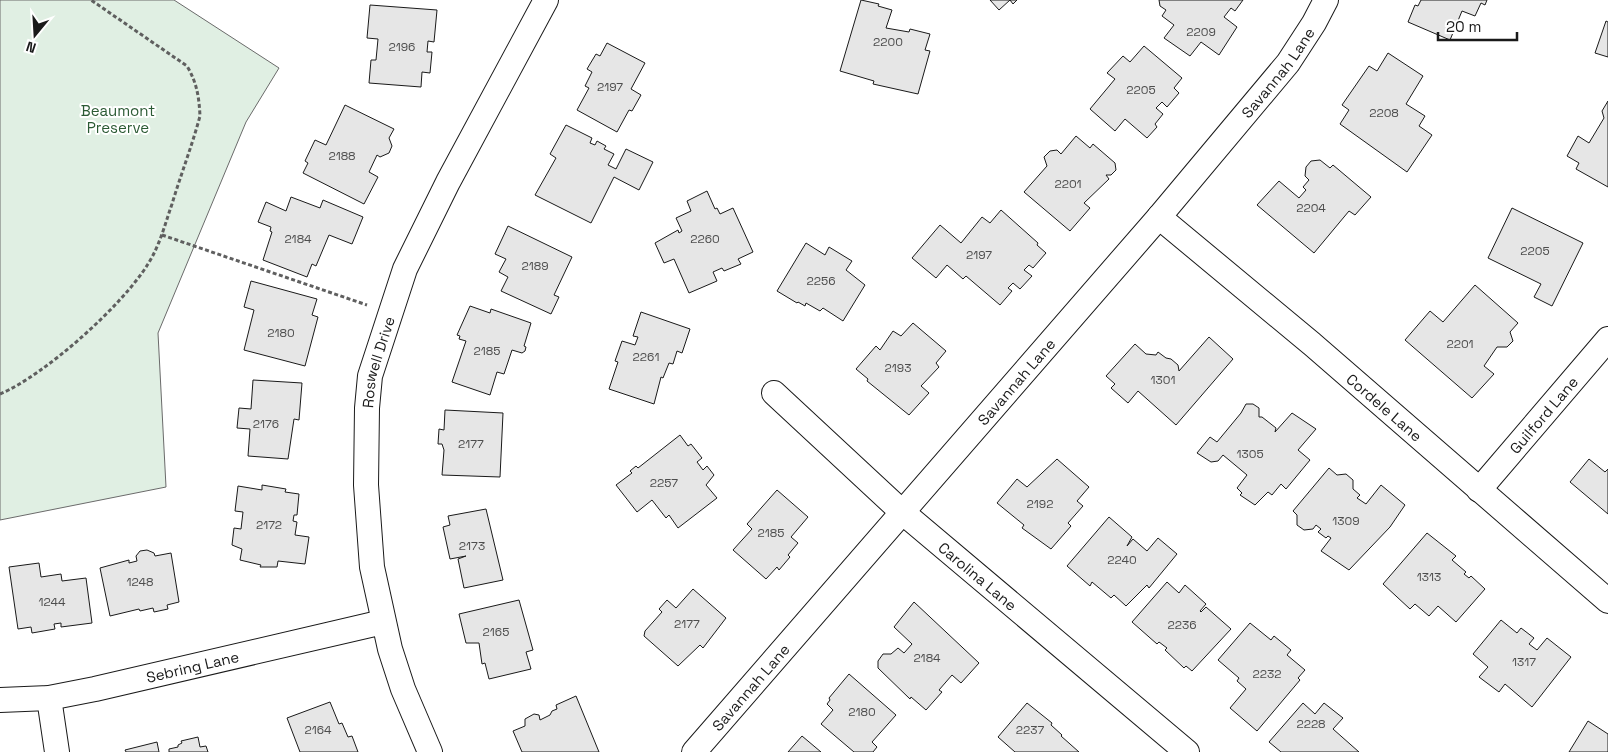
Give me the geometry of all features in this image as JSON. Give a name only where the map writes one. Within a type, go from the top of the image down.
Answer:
[{"type":"street","name":"Roswell Drive","points":[[430,752],[403,689],[383,622],[372,567],[366,486],[367,408],[370,376],[405,269],[444,190],[546,0]]},
{"type":"street","name":"Savannah Lane","points":[[694,752],[901,511],[1158,217],[1288,63],[1314,24],[1326,0]]},
{"type":"street","name":"Cordele Lane","points":[[1158,217],[1312,344],[1608,601]]},
{"type":"street","name":"Guilford Lane","points":[[1479,490],[1608,339]]},
{"type":"street","name":"Carolina Lane","points":[[774,392],[901,511],[1176,749]]},
{"type":"street","name":"Sebring Lane","points":[[0,700],[49,698],[383,622]]},
{"type":"street","points":[[49,698],[57,752]]},
{"type":"path","points":[[0,394],[45,368],[85,334],[148,265],[162,235],[200,116],[199,97],[195,79],[187,66],[91,0]]},
{"type":"path","points":[[162,235],[390,314]]},
{"type":"green space","name":"Beaumont Preserve","points":[[0,0],[174,0],[279,68],[246,122],[158,333],[166,487],[0,520]]},
{"type":"building","points":[[861,0],[879,4],[878,6],[892,10],[886,28],[909,32],[910,29],[930,34],[925,50],[930,51],[918,94],[873,84],[874,81],[840,71]]},
{"type":"building","points":[[990,0],[1010,0],[999,10]]},
{"type":"building","points":[[1159,0],[1243,0],[1235,11],[1231,8],[1224,17],[1237,27],[1219,55],[1201,42],[1190,56],[1164,38],[1174,25],[1162,16],[1166,10],[1160,6]]},
{"type":"building","points":[[1421,0],[1487,0],[1485,5],[1481,3],[1475,16],[1462,11],[1450,40],[1408,22],[1415,5],[1418,6]]},
{"type":"building","points":[[370,5],[437,10],[434,42],[428,41],[427,52],[432,52],[430,73],[422,72],[421,87],[369,83],[371,60],[376,60],[378,39],[367,38]]},
{"type":"building","points":[[1606,21],[1608,22],[1608,57],[1595,53]]},
{"type":"building","points":[[607,43],[645,63],[631,89],[641,95],[632,111],[629,110],[617,132],[577,110],[589,88],[585,86],[592,72],[587,69],[596,54],[600,56]]},
{"type":"building","points":[[1144,46],[1182,78],[1174,88],[1179,93],[1167,107],[1162,102],[1156,108],[1163,114],[1155,124],[1157,127],[1147,138],[1125,119],[1115,131],[1090,109],[1115,79],[1107,73],[1123,56],[1130,62]]},
{"type":"building","points":[[1388,53],[1423,76],[1406,104],[1425,116],[1419,126],[1432,135],[1407,172],[1340,124],[1349,110],[1342,105],[1369,66],[1377,71]]},
{"type":"building","points":[[1608,101],[1608,187],[1576,169],[1579,163],[1567,156],[1578,136],[1589,143],[1604,118],[1602,111]]},
{"type":"building","points":[[345,105],[394,129],[389,138],[392,146],[389,153],[380,157],[377,155],[369,172],[378,177],[364,204],[303,173],[308,163],[305,161],[315,140],[326,145]]},
{"type":"building","points":[[566,125],[592,138],[590,143],[595,145],[597,141],[606,146],[604,149],[614,154],[608,165],[616,169],[626,149],[653,162],[639,190],[614,177],[591,223],[535,195],[556,158],[550,154]]},
{"type":"building","points":[[1076,136],[1090,148],[1093,144],[1115,163],[1116,170],[1111,175],[1106,175],[1109,179],[1084,203],[1090,208],[1070,231],[1024,192],[1047,166],[1044,157],[1050,151],[1057,150],[1061,154]]},
{"type":"building","points":[[1320,160],[1330,168],[1333,165],[1371,197],[1355,215],[1349,211],[1314,253],[1257,205],[1279,181],[1299,198],[1306,190],[1303,187],[1309,180],[1305,176],[1306,167],[1311,161]]},
{"type":"building","points":[[707,191],[715,209],[717,208],[720,214],[733,208],[753,252],[738,259],[741,264],[724,271],[722,268],[713,272],[717,281],[689,293],[674,259],[664,263],[655,243],[678,230],[679,233],[682,231],[676,218],[691,211],[687,201]]},
{"type":"building","points":[[291,197],[320,208],[323,200],[363,217],[352,244],[329,235],[316,266],[312,264],[307,277],[263,260],[272,232],[270,231],[271,227],[258,222],[266,202],[286,211]]},
{"type":"building","points":[[1512,208],[1583,243],[1552,306],[1534,297],[1541,284],[1488,258]]},
{"type":"building","points":[[1001,210],[1038,243],[1037,245],[1046,253],[1033,268],[1029,265],[1024,270],[1032,276],[1020,289],[1013,283],[1008,288],[1012,291],[1000,305],[966,276],[963,279],[947,265],[936,278],[912,258],[940,225],[961,243],[982,217],[990,223]]},
{"type":"building","points":[[508,226],[572,257],[554,295],[559,297],[551,314],[501,291],[508,277],[499,272],[506,259],[495,254]]},
{"type":"building","points":[[806,243],[825,255],[829,247],[852,261],[846,270],[865,285],[843,321],[823,308],[820,311],[806,303],[805,306],[777,291]]},
{"type":"building","points":[[251,281],[317,299],[312,315],[318,317],[305,366],[244,350],[254,310],[244,307]]},
{"type":"building","points":[[1475,285],[1518,323],[1510,332],[1513,341],[1507,347],[1497,347],[1484,366],[1494,374],[1472,398],[1405,340],[1430,311],[1443,322]]},
{"type":"building","points":[[470,306],[490,313],[491,309],[531,323],[524,346],[526,347],[525,351],[522,353],[512,350],[504,374],[497,372],[490,395],[452,382],[466,341],[459,339],[460,336],[457,335]]},
{"type":"building","points":[[641,312],[690,329],[682,353],[677,351],[673,364],[669,363],[663,378],[661,377],[654,404],[609,389],[618,362],[615,361],[622,341],[635,345],[638,337],[633,336]]},
{"type":"building","points":[[913,323],[946,351],[936,363],[939,367],[921,386],[929,393],[909,415],[867,381],[868,379],[856,369],[876,346],[880,350],[893,331],[901,336]]},
{"type":"building","points":[[1209,337],[1233,359],[1176,425],[1138,391],[1128,403],[1111,388],[1115,384],[1106,376],[1135,344],[1146,354],[1156,355],[1158,352],[1171,359],[1178,365],[1179,371]]},
{"type":"building","points":[[253,380],[302,383],[299,420],[294,419],[288,459],[248,456],[250,429],[237,428],[239,408],[251,409]]},
{"type":"building","points":[[1246,404],[1253,404],[1259,408],[1259,417],[1262,417],[1276,428],[1275,432],[1292,413],[1316,429],[1298,450],[1310,460],[1286,489],[1281,484],[1272,495],[1268,492],[1255,505],[1240,495],[1242,493],[1237,488],[1247,475],[1223,455],[1218,461],[1211,462],[1197,453],[1210,437],[1217,442]]},
{"type":"building","points":[[445,410],[503,413],[500,477],[442,475],[444,450],[442,444],[438,444],[439,429],[444,430]]},
{"type":"building","points":[[680,435],[688,446],[691,444],[702,458],[697,462],[703,470],[707,466],[714,475],[706,485],[717,498],[678,528],[669,515],[666,518],[652,500],[637,512],[616,485],[632,473],[630,471],[636,466],[638,468]]},
{"type":"building","points":[[1057,459],[1089,487],[1077,501],[1083,506],[1068,523],[1071,526],[1051,549],[1022,528],[1024,525],[997,503],[1017,479],[1027,487]]},
{"type":"building","points":[[1589,459],[1605,472],[1608,469],[1608,514],[1570,482]]},
{"type":"building","points":[[1329,468],[1337,475],[1346,474],[1353,480],[1353,489],[1360,495],[1357,498],[1366,504],[1381,485],[1405,505],[1390,527],[1349,570],[1321,551],[1331,538],[1328,536],[1326,538],[1318,532],[1321,529],[1316,525],[1313,529],[1304,530],[1297,525],[1297,515],[1293,511]]},
{"type":"building","points":[[262,485],[286,489],[285,492],[299,494],[297,515],[294,515],[293,521],[297,522],[295,535],[309,537],[305,564],[278,561],[277,567],[260,567],[261,565],[240,560],[242,549],[232,545],[234,528],[241,529],[243,512],[235,511],[238,486],[262,490]]},
{"type":"building","points":[[777,490],[808,517],[791,537],[798,543],[788,555],[790,557],[779,570],[777,567],[766,579],[733,550],[752,529],[747,524]]},
{"type":"building","points":[[486,509],[503,580],[464,588],[458,559],[466,556],[450,559],[443,527],[450,525],[448,516]]},
{"type":"building","points":[[1109,517],[1132,537],[1127,546],[1133,539],[1147,551],[1158,538],[1177,554],[1149,588],[1147,585],[1126,606],[1114,595],[1111,598],[1092,582],[1090,586],[1067,566]]},
{"type":"building","points":[[1427,533],[1456,556],[1452,560],[1466,572],[1464,574],[1469,578],[1471,576],[1485,589],[1456,622],[1438,606],[1429,616],[1415,604],[1410,609],[1383,584]]},
{"type":"building","points":[[147,550],[154,553],[155,556],[171,553],[179,602],[167,605],[168,609],[154,612],[153,608],[140,611],[139,609],[110,616],[100,568],[129,560],[129,563],[137,561],[136,556],[140,551]]},
{"type":"building","points":[[39,563],[41,577],[61,574],[62,581],[86,578],[92,623],[61,627],[61,623],[54,624],[55,629],[32,633],[31,627],[18,629],[9,567]]},
{"type":"building","points":[[1167,582],[1179,593],[1185,585],[1206,604],[1201,612],[1206,607],[1231,629],[1192,671],[1186,666],[1184,668],[1165,650],[1167,648],[1159,642],[1157,644],[1132,622]]},
{"type":"building","points":[[693,589],[726,618],[703,648],[700,645],[678,666],[644,636],[645,631],[662,612],[659,609],[667,600],[676,608]]},
{"type":"building","points":[[519,600],[533,650],[526,652],[531,669],[489,679],[485,663],[482,664],[479,643],[466,643],[459,614]]},
{"type":"building","points":[[914,602],[979,663],[961,683],[952,675],[939,690],[942,692],[926,710],[911,697],[910,699],[878,668],[878,661],[883,654],[891,654],[898,648],[904,653],[912,644],[894,627]]},
{"type":"building","points":[[1501,620],[1517,633],[1521,628],[1534,638],[1529,644],[1537,650],[1547,638],[1571,657],[1532,707],[1505,684],[1499,692],[1479,677],[1488,667],[1473,654]]},
{"type":"building","points":[[1250,623],[1271,640],[1274,636],[1291,650],[1287,655],[1305,670],[1298,678],[1300,680],[1257,731],[1230,708],[1246,689],[1237,681],[1239,678],[1218,660]]},
{"type":"building","points":[[849,674],[896,715],[872,742],[877,747],[873,752],[854,752],[821,724],[833,710],[827,704],[830,700],[829,698]]},
{"type":"building","points":[[576,696],[599,752],[522,752],[513,731],[525,726],[525,719],[534,714],[539,715],[540,720],[557,709],[556,705]]},
{"type":"building","points":[[330,702],[339,724],[342,723],[348,737],[352,736],[358,752],[300,752],[287,718]]},
{"type":"building","points":[[1027,703],[1052,723],[1051,725],[1061,736],[1079,752],[1015,752],[998,737]]},
{"type":"building","points":[[1303,703],[1315,714],[1324,703],[1343,718],[1333,729],[1359,752],[1281,752],[1269,742]]},
{"type":"building","points":[[1588,721],[1608,734],[1608,752],[1569,752]]},
{"type":"building","points":[[802,736],[821,752],[788,752]]},
{"type":"building","points":[[198,737],[200,747],[206,746],[208,752],[169,752],[169,749],[178,747],[182,743],[181,741]]},
{"type":"building","points":[[157,742],[159,752],[126,752],[125,750]]}]
